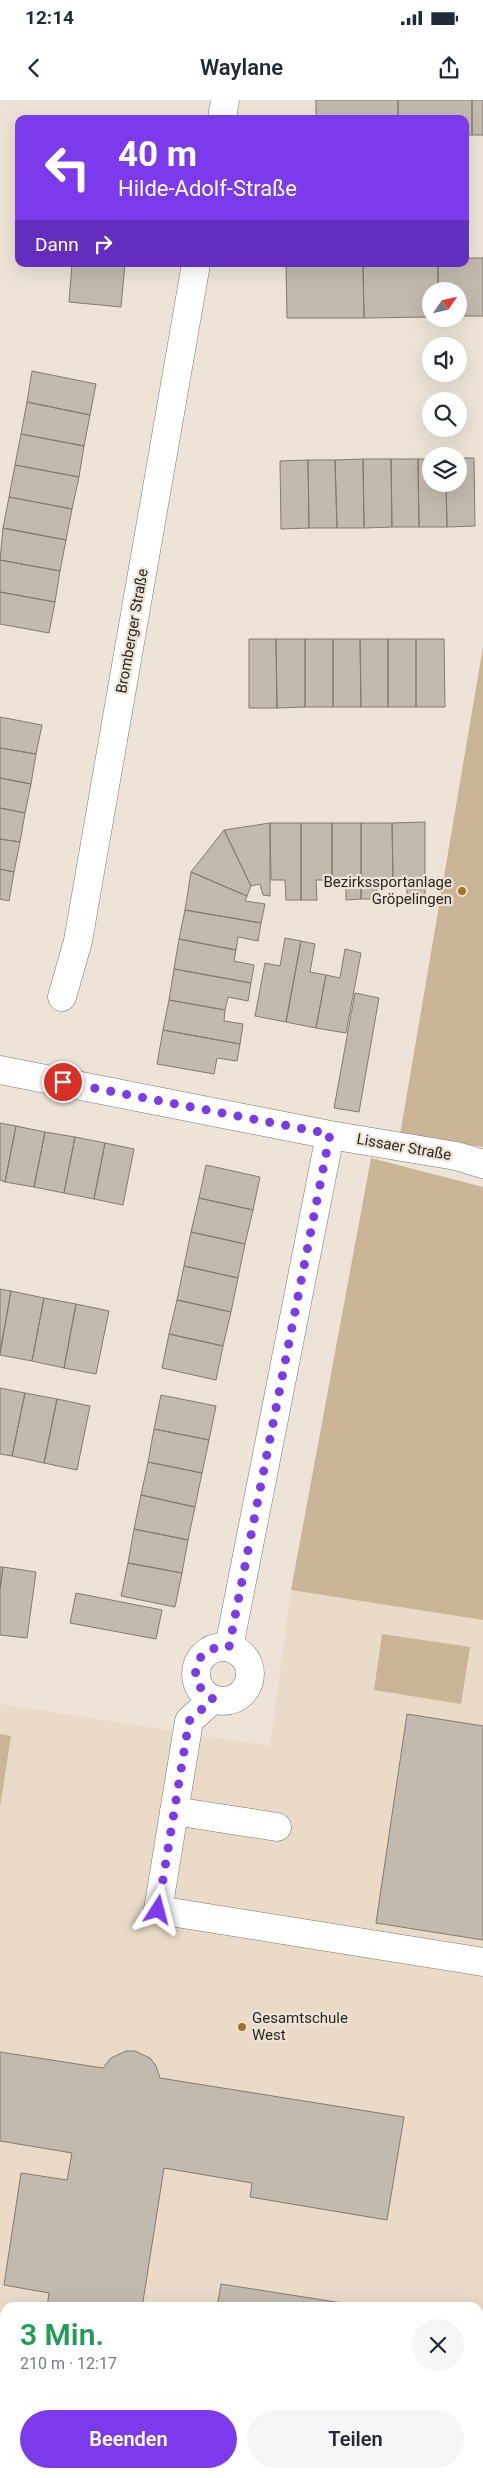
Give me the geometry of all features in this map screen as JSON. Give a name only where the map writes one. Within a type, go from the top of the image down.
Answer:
[{"type":"street","name":"Bromberger Straße","points":[[62,997],[78,941],[195,267]]},
{"type":"street","name":"Lissaer Straße","points":[[0,1070],[330,1134],[456,1156],[483,1164]]},
{"type":"street","points":[[229,1647],[330,1134]]},
{"type":"street","points":[[229,1647],[237,1650],[248,1664],[249,1682],[238,1696],[222,1701],[213,1699],[204,1694],[196,1678],[196,1668],[199,1660],[212,1648],[229,1647]]},
{"type":"street","points":[[213,1699],[189,1721],[158,1910],[483,1962]]},
{"type":"street","points":[[174,1811],[277,1828]]},
{"type":"shaded area","name":"Bezirkssportanlage Gröpelingen","points":[[483,647],[483,1147],[400,1135]]},
{"type":"shaded area","points":[[371,1158],[483,1187],[483,1620],[291,1590]]},
{"type":"shaded area","name":"Gesamtschule West","points":[[291,1590],[483,1620],[483,2302],[0,2302],[0,1704],[270,1746]]},
{"type":"shaded area","points":[[382,1634],[470,1647],[461,1704],[374,1690]]},
{"type":"shaded area","points":[[0,1734],[11,1736],[0,1807]]},
{"type":"building","points":[[316,100],[398,100],[398,115],[316,115]]},
{"type":"building","points":[[398,100],[472,100],[472,135],[469,135],[469,115],[398,115]]},
{"type":"building","points":[[472,100],[483,100],[483,135],[472,135]]},
{"type":"building","points":[[469,258],[483,258],[483,316],[468,316],[468,282],[438,282],[438,267],[469,267]]},
{"type":"building","points":[[72,267],[125,267],[121,307],[69,302]]},
{"type":"building","points":[[286,267],[363,267],[364,318],[287,318]]},
{"type":"building","points":[[363,267],[438,267],[438,282],[422,282],[422,317],[364,318]]},
{"type":"building","points":[[32,371],[96,384],[90,415],[27,402]]},
{"type":"building","points":[[27,402],[90,415],[84,446],[21,434]]},
{"type":"building","points":[[21,434],[84,446],[79,477],[15,465]]},
{"type":"building","points":[[467,458],[474,458],[475,526],[447,527],[446,492],[467,492]]},
{"type":"building","points":[[363,459],[364,528],[337,528],[335,460]]},
{"type":"building","points":[[363,459],[391,459],[392,527],[364,528]]},
{"type":"building","points":[[391,459],[418,459],[419,527],[392,527]]},
{"type":"building","points":[[418,459],[422,459],[422,492],[446,492],[447,527],[419,527]]},
{"type":"building","points":[[308,460],[309,528],[281,529],[280,461]]},
{"type":"building","points":[[308,460],[335,460],[337,528],[309,528]]},
{"type":"building","points":[[15,465],[79,477],[72,509],[9,497]]},
{"type":"building","points":[[9,497],[72,509],[66,540],[3,528]]},
{"type":"building","points":[[3,528],[66,540],[60,571],[0,560]]},
{"type":"building","points":[[0,560],[60,571],[55,602],[0,592]]},
{"type":"building","points":[[0,592],[55,602],[49,633],[0,624]]},
{"type":"building","points":[[249,639],[276,639],[277,708],[249,708]]},
{"type":"building","points":[[276,639],[305,639],[305,707],[277,708]]},
{"type":"building","points":[[305,639],[333,639],[333,707],[305,707]]},
{"type":"building","points":[[333,639],[360,639],[361,707],[333,707]]},
{"type":"building","points":[[360,639],[388,639],[388,707],[361,707]]},
{"type":"building","points":[[388,639],[416,639],[416,707],[388,707]]},
{"type":"building","points":[[416,639],[444,639],[445,707],[416,707]]},
{"type":"building","points":[[0,717],[42,725],[36,754],[0,748]]},
{"type":"building","points":[[0,748],[36,754],[31,784],[0,778]]},
{"type":"building","points":[[0,778],[31,784],[25,813],[0,808]]},
{"type":"building","points":[[0,808],[25,813],[20,842],[0,839]]},
{"type":"building","points":[[425,822],[425,899],[407,899],[407,880],[393,880],[392,823]]},
{"type":"building","points":[[270,823],[301,823],[301,900],[286,900],[285,880],[271,880]]},
{"type":"building","points":[[270,823],[270,896],[263,895],[260,884],[251,886],[224,830]]},
{"type":"building","points":[[301,823],[332,823],[332,880],[316,880],[317,900],[301,900]]},
{"type":"building","points":[[332,823],[361,823],[361,899],[346,900],[346,880],[332,880]]},
{"type":"building","points":[[361,823],[392,823],[393,880],[377,880],[377,899],[361,899]]},
{"type":"building","points":[[224,830],[251,886],[247,896],[191,872]]},
{"type":"building","points":[[0,839],[20,842],[14,872],[0,869]]},
{"type":"building","points":[[0,869],[14,872],[9,901],[0,899]]},
{"type":"building","points":[[191,872],[247,896],[245,901],[265,904],[261,923],[185,910]]},
{"type":"building","points":[[185,910],[261,923],[258,941],[238,937],[236,950],[179,939]]},
{"type":"building","points":[[285,938],[301,941],[286,1022],[255,1016],[265,963],[280,966]]},
{"type":"building","points":[[179,939],[236,950],[234,961],[254,965],[251,983],[174,969]]},
{"type":"building","points":[[301,941],[315,944],[310,972],[326,975],[316,1028],[286,1022]]},
{"type":"building","points":[[345,949],[361,953],[346,1033],[316,1028],[326,975],[340,978]]},
{"type":"building","points":[[174,969],[251,983],[248,1001],[228,997],[225,1010],[169,1000]]},
{"type":"building","points":[[355,993],[379,998],[359,1112],[334,1108]]},
{"type":"building","points":[[169,1000],[225,1010],[224,1021],[243,1024],[240,1044],[163,1030]]},
{"type":"building","points":[[163,1030],[240,1044],[237,1061],[217,1058],[214,1074],[157,1064]]},
{"type":"building","points":[[0,1123],[16,1126],[5,1182],[0,1180]]},
{"type":"building","points":[[16,1126],[45,1132],[34,1187],[5,1182]]},
{"type":"building","points":[[45,1132],[75,1137],[64,1193],[34,1187]]},
{"type":"building","points":[[75,1137],[105,1143],[94,1199],[64,1193]]},
{"type":"building","points":[[105,1143],[134,1149],[123,1205],[94,1199]]},
{"type":"building","points":[[206,1165],[260,1177],[253,1210],[199,1198]]},
{"type":"building","points":[[199,1198],[253,1210],[245,1244],[191,1232]]},
{"type":"building","points":[[191,1232],[245,1244],[238,1278],[184,1266]]},
{"type":"building","points":[[184,1266],[238,1278],[231,1312],[177,1300]]},
{"type":"building","points":[[0,1289],[11,1291],[0,1352]]},
{"type":"building","points":[[11,1291],[44,1298],[32,1361],[0,1355]]},
{"type":"building","points":[[44,1298],[76,1304],[64,1368],[32,1361]]},
{"type":"building","points":[[177,1300],[231,1312],[223,1346],[169,1334]]},
{"type":"building","points":[[76,1304],[109,1311],[96,1374],[64,1368]]},
{"type":"building","points":[[169,1334],[223,1346],[216,1380],[162,1368]]},
{"type":"building","points":[[0,1388],[25,1393],[12,1456],[0,1454]]},
{"type":"building","points":[[25,1393],[57,1399],[44,1463],[12,1456]]},
{"type":"building","points":[[161,1395],[216,1406],[209,1440],[154,1429]]},
{"type":"building","points":[[57,1399],[90,1406],[77,1470],[44,1463]]},
{"type":"building","points":[[154,1429],[209,1440],[202,1473],[148,1462]]},
{"type":"building","points":[[148,1462],[202,1473],[195,1507],[141,1495]]},
{"type":"building","points":[[141,1495],[195,1507],[188,1540],[134,1529]]},
{"type":"building","points":[[134,1529],[188,1540],[182,1573],[128,1563]]},
{"type":"building","points":[[128,1563],[182,1573],[175,1607],[121,1596]]},
{"type":"building","points":[[0,1567],[3,1567],[0,1589]]},
{"type":"building","points":[[3,1567],[36,1572],[27,1638],[0,1635],[0,1589]]},
{"type":"building","points":[[76,1593],[162,1610],[156,1639],[70,1623]]},
{"type":"building","points":[[407,1714],[483,1726],[483,1940],[376,1923]]},
{"type":"building","points":[[126,2051],[135,2051],[150,2058],[156,2066],[160,2078],[404,2117],[387,2220],[250,2197],[252,2183],[164,2168],[143,2302],[48,2302],[49,2293],[4,2285],[21,2173],[67,2180],[72,2153],[0,2141],[0,2052],[103,2068],[111,2058]]},
{"type":"building","points":[[221,2284],[336,2302],[218,2302]]},
{"type":"place","name":"Bezirkssportanlage Gröpelingen","points":[[462,891]]},
{"type":"place","name":"Gesamtschule West","points":[[242,2027]]},
{"type":"route","points":[[63,1082],[330,1134],[229,1647],[220,1646],[204,1653],[196,1668],[196,1678],[199,1686],[204,1694],[213,1699],[189,1721],[158,1910]]}]
